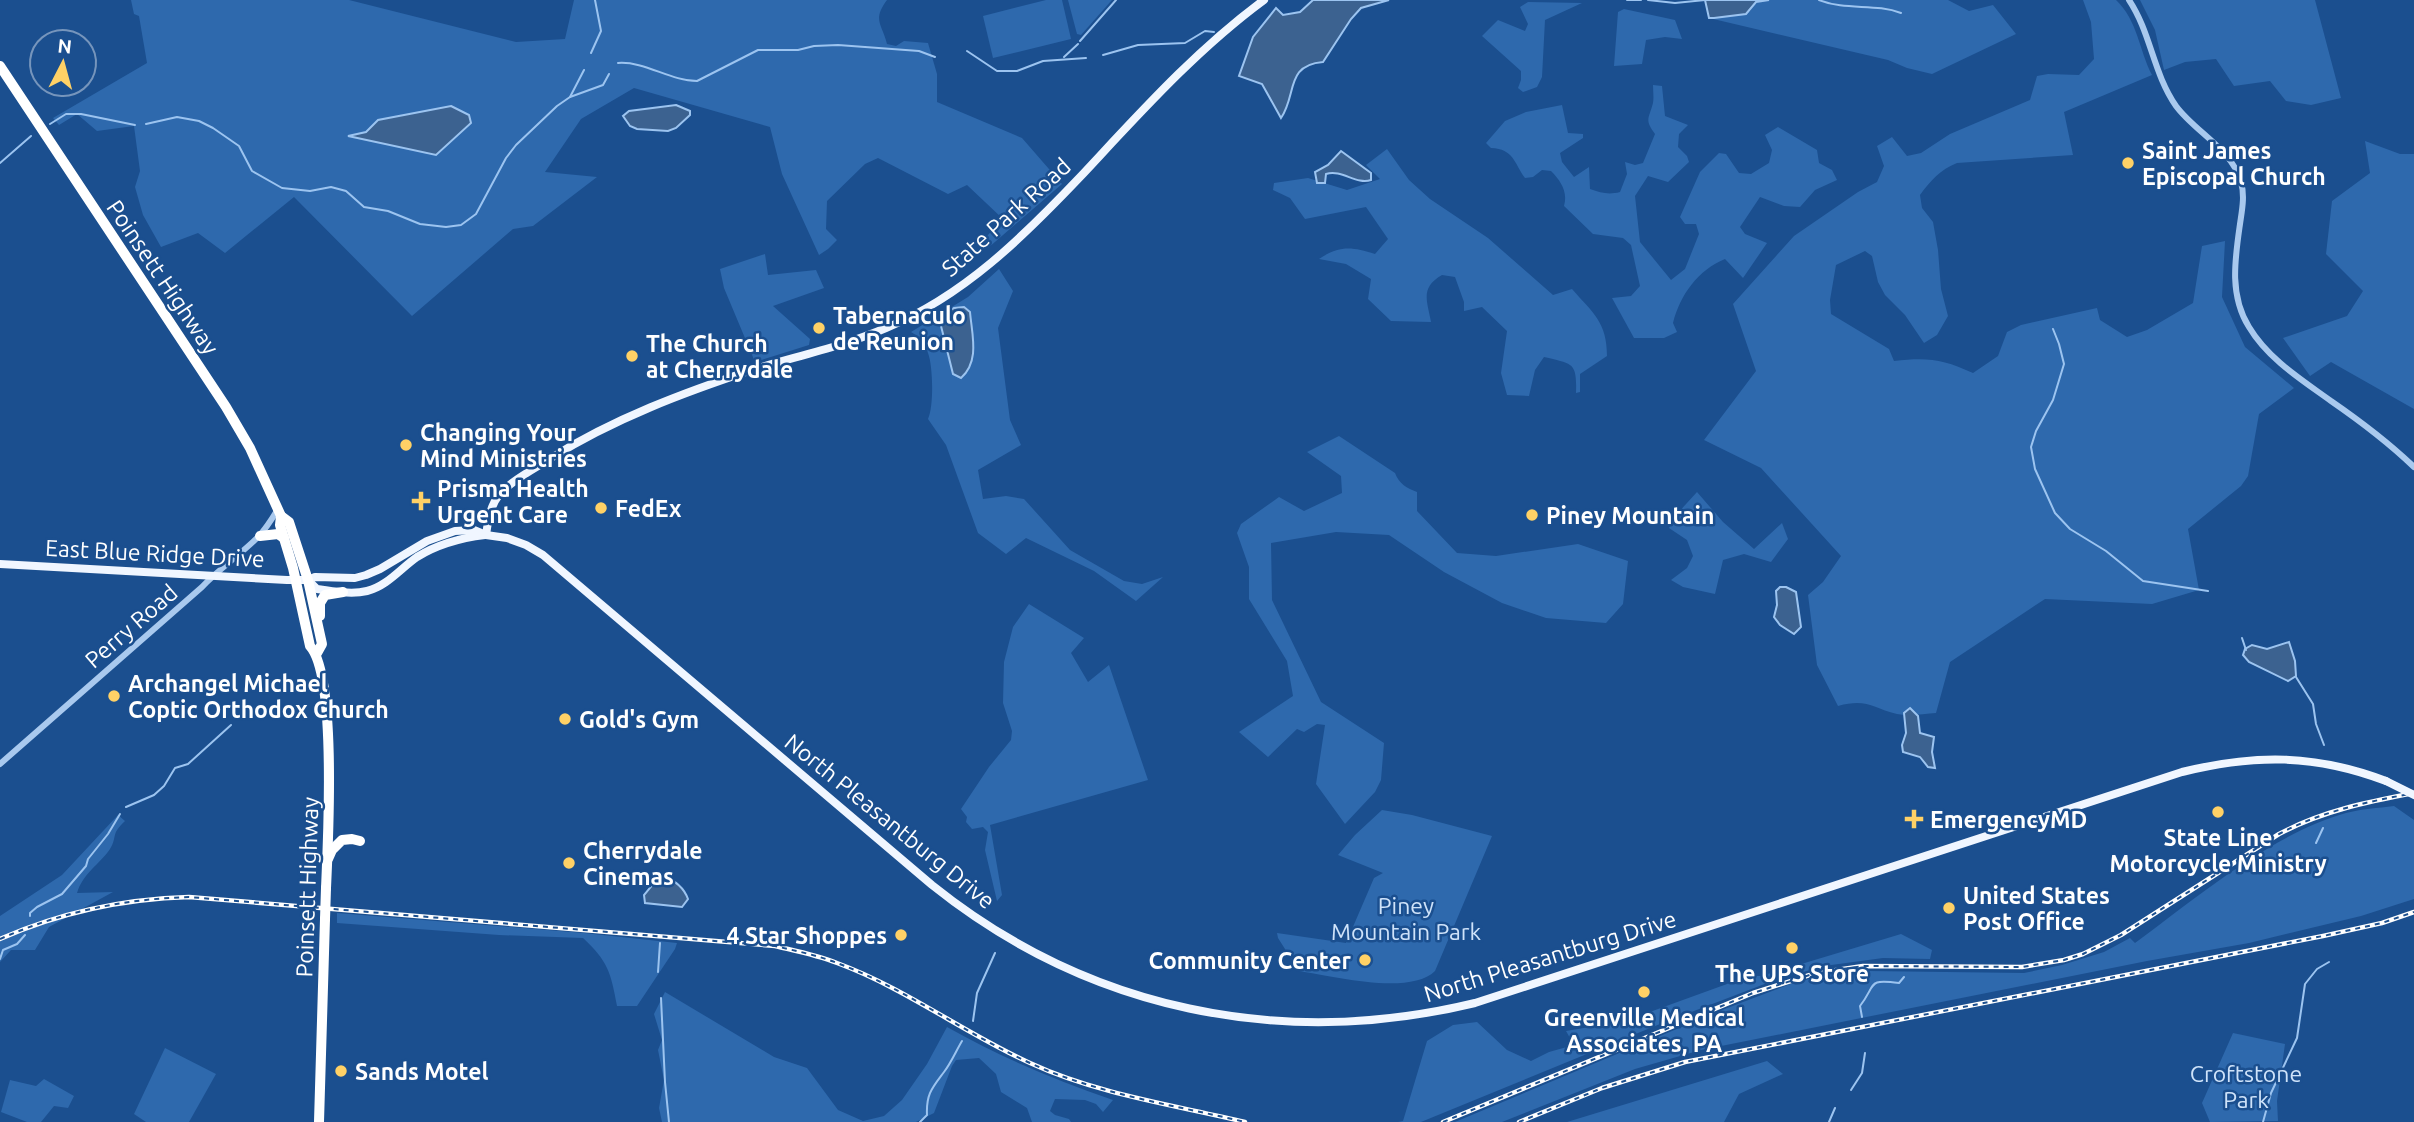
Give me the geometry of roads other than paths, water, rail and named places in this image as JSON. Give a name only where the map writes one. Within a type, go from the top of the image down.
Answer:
[{"type":"highway","name":"Poinsett Highway","points":[[0,66],[226,407],[250,448],[279,513],[310,646],[317,653],[324,695],[328,751],[319,1122]]},
{"type":"highway","name":"Poinsett Highway","points":[[279,513],[289,522],[308,580],[321,634],[322,643],[317,653]]},
{"type":"highway","points":[[260,536],[278,534],[284,538]]},
{"type":"highway","points":[[321,634],[322,599],[329,593],[343,592]]},
{"type":"highway","points":[[327,863],[332,850],[342,839],[360,841]]},
{"type":"main road","name":"State Park Road","points":[[486,535],[493,506],[502,492],[583,439],[624,419],[727,379],[882,330],[948,295],[1045,214],[1171,81],[1226,30],[1264,0]]},
{"type":"main road","points":[[474,530],[486,535],[454,540],[438,546],[419,556],[389,580],[368,591],[317,589],[308,580],[315,577],[355,578],[373,573],[419,544],[449,532],[474,530]]},
{"type":"main road","name":"North Pleasantburg Drive","points":[[486,535],[516,540],[543,555],[856,823],[971,915],[1072,972],[1181,1007],[1239,1018],[1286,1023],[1350,1022],[1400,1018],[1475,1003],[2210,765],[2248,759],[2291,758],[2348,768],[2386,781],[2414,795]]},
{"type":"main road","name":"East Blue Ridge Drive","points":[[0,564],[308,580]]},
{"type":"street","points":[[2129,0],[2142,21],[2158,74],[2167,93],[2187,118],[2232,164],[2240,179],[2243,203],[2236,249],[2235,285],[2237,301],[2248,327],[2280,362],[2357,419],[2414,467]]},
{"type":"street","name":"Perry Road","points":[[0,764],[260,536],[279,513]]},
{"type":"waterway","points":[[591,53],[601,31],[595,0]]},
{"type":"waterway","points":[[1080,41],[1116,0]]},
{"type":"waterway","points":[[1627,0],[1641,0]]},
{"type":"waterway","points":[[1648,0],[1675,3],[1705,0]]},
{"type":"waterway","points":[[1819,0],[1901,13]]},
{"type":"waterway","points":[[1103,55],[1138,45],[1185,43],[1205,31],[1214,32]]},
{"type":"waterway","points":[[1064,57],[1078,44]]},
{"type":"waterway","points":[[618,63],[638,65],[677,78],[697,81],[758,50],[798,50],[838,45],[919,51],[935,57]]},
{"type":"waterway","points":[[967,51],[997,71],[1017,71],[1043,61],[1086,58]]},
{"type":"waterway","points":[[146,124],[177,117],[199,121],[239,146],[252,171],[282,188],[310,191],[331,187],[346,191],[364,207],[388,211],[420,224],[446,227],[461,225],[476,214],[506,158],[516,145],[570,97],[584,70]]},
{"type":"waterway","points":[[570,97],[603,85],[609,74]]},
{"type":"waterway","points":[[50,124],[66,114],[81,114],[135,125]]},
{"type":"waterway","points":[[0,163],[31,136]]},
{"type":"waterway","points":[[2053,329],[2064,364],[2053,400],[2036,431],[2031,447],[2035,469],[2055,513],[2070,529],[2106,551],[2143,581],[2208,591]]},
{"type":"waterway","points":[[2242,638],[2246,650]]},
{"type":"waterway","points":[[2296,677],[2313,704],[2316,724],[2324,745]]},
{"type":"waterway","points":[[126,807],[154,795],[164,786],[175,768],[188,764],[231,725]]},
{"type":"waterway","points":[[30,916],[37,907],[62,894],[86,866],[88,859],[120,814]]},
{"type":"waterway","points":[[2316,843],[2323,828]]},
{"type":"waterway","points":[[0,959],[3,950],[17,944],[25,935]]},
{"type":"waterway","points":[[658,972],[660,943]]},
{"type":"waterway","points":[[973,1021],[977,993],[995,953]]},
{"type":"waterway","points":[[2263,1122],[2271,1093],[2297,1038],[2305,984],[2317,969],[2329,962]]},
{"type":"waterway","points":[[1862,1017],[1860,1006],[1874,985],[1881,982],[1899,983],[1904,977]]},
{"type":"waterway","points":[[661,998],[669,1122]]},
{"type":"waterway","points":[[920,1122],[927,1115],[931,1092],[962,1041]]},
{"type":"waterway","points":[[1851,1090],[1862,1073],[1865,1053]]},
{"type":"waterway","points":[[1829,1122],[1835,1108]]},
{"type":"railway","points":[[1443,1122],[1753,993],[1816,973],[1863,966],[2022,967],[2083,954],[2121,935],[2295,826],[2345,808],[2414,793]]},
{"type":"railway","points":[[0,939],[69,914],[116,904],[189,897],[775,946],[822,958],[862,973],[1006,1051],[1056,1074],[1109,1091],[1245,1122]]},
{"type":"railway","points":[[1519,1122],[1602,1088],[1685,1062],[2323,936],[2382,923],[2414,912]]},
{"type":"place","name":"Saint James Episcopal Church","points":[[2128,163]]},
{"type":"place","name":"Tabernaculo de Reunion","points":[[819,328]]},
{"type":"place","name":"The Church at Cherrydale","points":[[632,356]]},
{"type":"place","name":"Changing Your Mind Ministries","points":[[406,445]]},
{"type":"place","name":"Prisma Health Urgent Care","points":[[421,501]]},
{"type":"place","name":"FedEx","points":[[601,508]]},
{"type":"place","name":"Piney Mountain","points":[[1532,515]]},
{"type":"place","name":"Archangel Michael Coptic Orthodox Church","points":[[114,696]]},
{"type":"place","name":"Gold's Gym","points":[[565,719]]},
{"type":"place","name":"State Line Motorcycle Ministry","points":[[2218,812]]},
{"type":"place","name":"EmergencyMD","points":[[1914,819]]},
{"type":"place","name":"Cherrydale Cinemas","points":[[569,863]]},
{"type":"place","name":"United States Post Office","points":[[1949,908]]},
{"type":"place","name":"4 Star Shoppes","points":[[901,935]]},
{"type":"place","name":"The UPS Store","points":[[1792,948]]},
{"type":"place","name":"Community Center","points":[[1365,960]]},
{"type":"place","name":"Greenville Medical Associates, PA","points":[[1644,992]]},
{"type":"place","name":"Sands Motel","points":[[341,1071]]},
{"type":"park label","name":"Piney Mountain Park","points":[[1406,918]]},
{"type":"park label","name":"Croftstone Park","points":[[2246,1086]]}]
